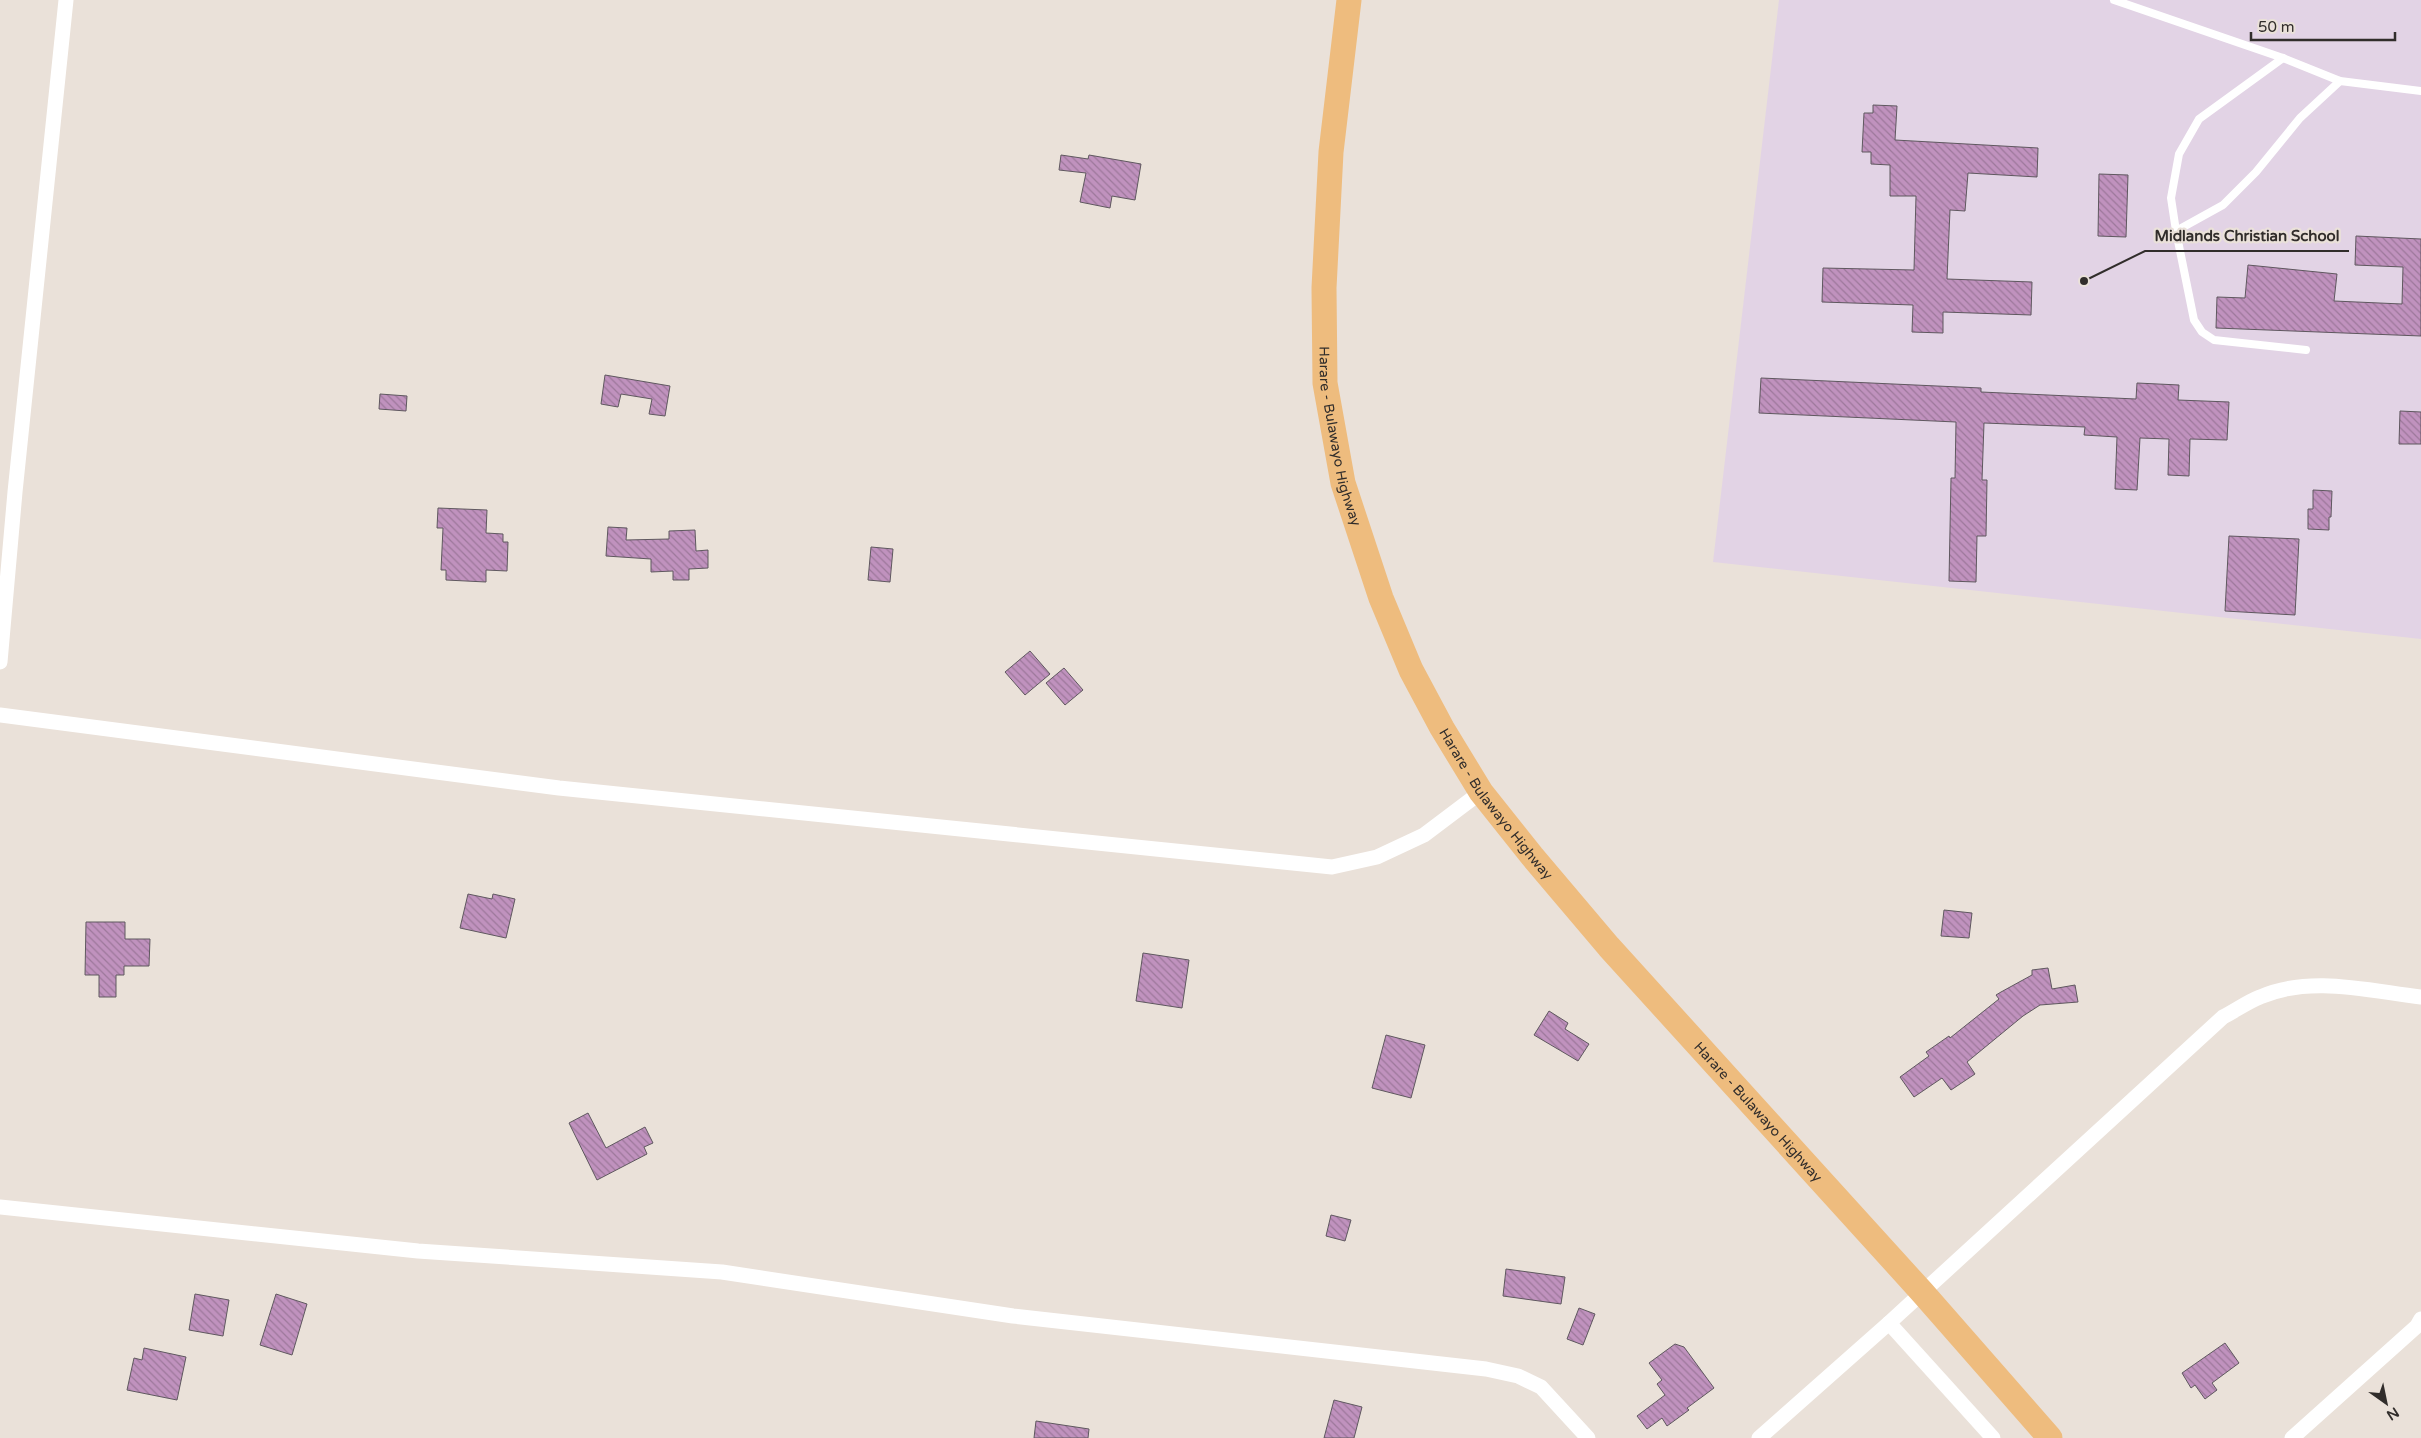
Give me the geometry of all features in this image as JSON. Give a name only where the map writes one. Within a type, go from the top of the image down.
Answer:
[{"type":"highway","name":"Harare - Bulawayo Highway","points":[[1349,0],[1331,152],[1324,288],[1325,384],[1343,483],[1381,598],[1411,670],[1442,728],[1481,792],[1532,856],[1608,947],[1922,1292],[2050,1438]]},
{"type":"street","points":[[0,662],[15,492],[66,0]]},
{"type":"street","points":[[0,715],[559,788],[1332,867],[1377,857],[1424,835],[1481,792]]},
{"type":"street","points":[[1759,1438],[1889,1323],[2223,1017],[2260,996],[2291,987],[2322,985],[2421,997]]},
{"type":"street","points":[[0,1207],[418,1251],[722,1272],[1013,1316],[1486,1369],[1518,1376],[1541,1387],[1588,1438]]},
{"type":"street","points":[[2292,1438],[2417,1326],[2421,1318]]},
{"type":"street","points":[[1889,1323],[1993,1438]]},
{"type":"lane","points":[[2114,0],[2283,58],[2340,81],[2421,90]]},
{"type":"lane","points":[[2283,58],[2199,120],[2178,154],[2171,198],[2194,320],[2202,332],[2214,340],[2306,350]]},
{"type":"lane","points":[[2176,232],[2223,205],[2256,172],[2300,118],[2340,81]]},
{"type":"shaded area","points":[[1779,0],[2421,0],[2421,639],[1713,562]]},
{"type":"building","points":[[1873,105],[1897,106],[1895,140],[2038,148],[2037,177],[1968,173],[1965,211],[1950,210],[1947,279],[2032,282],[2031,315],[1943,312],[1943,333],[1912,332],[1913,305],[1822,302],[1823,268],[1914,270],[1916,196],[1890,196],[1890,165],[1871,164],[1871,152],[1862,152],[1864,113],[1873,113]]},
{"type":"building","points":[[1061,155],[1088,159],[1089,155],[1141,164],[1135,200],[1112,196],[1110,208],[1080,202],[1086,173],[1059,170]]},
{"type":"building","points":[[2099,174],[2128,175],[2126,237],[2098,236]]},
{"type":"building","points":[[2356,236],[2421,239],[2421,336],[2216,328],[2217,297],[2245,298],[2248,265],[2337,274],[2334,301],[2402,304],[2403,267],[2355,265]]},
{"type":"building","points":[[605,375],[670,386],[665,416],[649,414],[652,399],[621,394],[618,407],[601,404]]},
{"type":"building","points":[[1761,378],[1981,388],[1981,392],[2136,399],[2137,383],[2179,385],[2178,400],[2229,402],[2227,440],[2190,439],[2189,476],[2168,475],[2169,439],[2140,438],[2137,490],[2115,489],[2117,437],[2084,435],[2085,427],[1984,423],[1982,480],[1987,480],[1986,536],[1977,536],[1976,582],[1949,581],[1951,478],[1955,478],[1956,422],[1759,413]]},
{"type":"building","points":[[380,394],[407,396],[406,411],[379,409]]},
{"type":"building","points":[[2400,411],[2421,412],[2421,444],[2399,444]]},
{"type":"building","points":[[2313,490],[2332,491],[2329,530],[2308,529],[2308,509],[2313,509]]},
{"type":"building","points":[[438,508],[487,510],[486,533],[503,534],[503,542],[508,542],[507,571],[486,570],[486,582],[446,580],[446,570],[441,570],[443,528],[437,528]]},
{"type":"building","points":[[608,527],[627,528],[626,540],[669,539],[669,531],[695,530],[696,551],[708,550],[708,568],[689,569],[689,580],[673,580],[673,571],[651,572],[651,559],[606,556]]},
{"type":"building","points":[[2229,536],[2299,539],[2295,615],[2225,611]]},
{"type":"building","points":[[871,547],[893,549],[890,582],[868,580]]},
{"type":"building","points":[[1030,651],[1050,674],[1025,695],[1005,672]]},
{"type":"building","points":[[1064,668],[1083,690],[1065,705],[1046,683]]},
{"type":"building","points":[[468,894],[492,899],[493,894],[515,899],[506,938],[460,928]]},
{"type":"building","points":[[1944,910],[1972,913],[1969,938],[1941,936]]},
{"type":"building","points":[[86,922],[125,922],[125,939],[150,939],[149,966],[124,966],[124,975],[116,975],[116,997],[99,997],[99,975],[85,975]]},
{"type":"building","points":[[1143,953],[1189,960],[1182,1008],[1136,1001]]},
{"type":"building","points":[[2048,968],[2052,989],[2075,985],[2078,1002],[2040,1005],[2023,1016],[1967,1062],[1975,1074],[1951,1090],[1942,1078],[1914,1097],[1900,1077],[1929,1056],[1926,1052],[1949,1036],[1950,1038],[1999,999],[1996,995],[2032,975],[2032,970]]},
{"type":"building","points":[[1549,1011],[1568,1023],[1565,1029],[1589,1044],[1578,1061],[1534,1035]]},
{"type":"building","points":[[1386,1035],[1425,1045],[1411,1098],[1372,1088]]},
{"type":"building","points":[[588,1113],[606,1148],[645,1127],[653,1143],[644,1147],[647,1154],[597,1180],[569,1123]]},
{"type":"building","points":[[1331,1215],[1351,1220],[1345,1241],[1326,1236]]},
{"type":"building","points":[[1506,1269],[1565,1277],[1561,1304],[1503,1296]]},
{"type":"building","points":[[195,1294],[229,1300],[223,1336],[189,1330]]},
{"type":"building","points":[[276,1294],[307,1304],[292,1355],[260,1345]]},
{"type":"building","points":[[1579,1308],[1595,1314],[1583,1345],[1567,1339]]},
{"type":"building","points":[[2225,1343],[2239,1363],[2212,1383],[2217,1390],[2205,1399],[2195,1385],[2191,1388],[2182,1373]]},
{"type":"building","points":[[1675,1344],[1684,1347],[1714,1388],[1667,1426],[1662,1418],[1647,1429],[1637,1416],[1665,1395],[1657,1384],[1662,1380],[1649,1363]]},
{"type":"building","points":[[144,1348],[186,1357],[177,1400],[127,1390],[134,1358],[142,1360]]},
{"type":"building","points":[[1334,1400],[1362,1407],[1354,1438],[1324,1438]]},
{"type":"building","points":[[1036,1421],[1089,1429],[1088,1438],[1034,1438]]},
{"type":"place","name":"Midlands Christian School","points":[[2084,281]]}]
